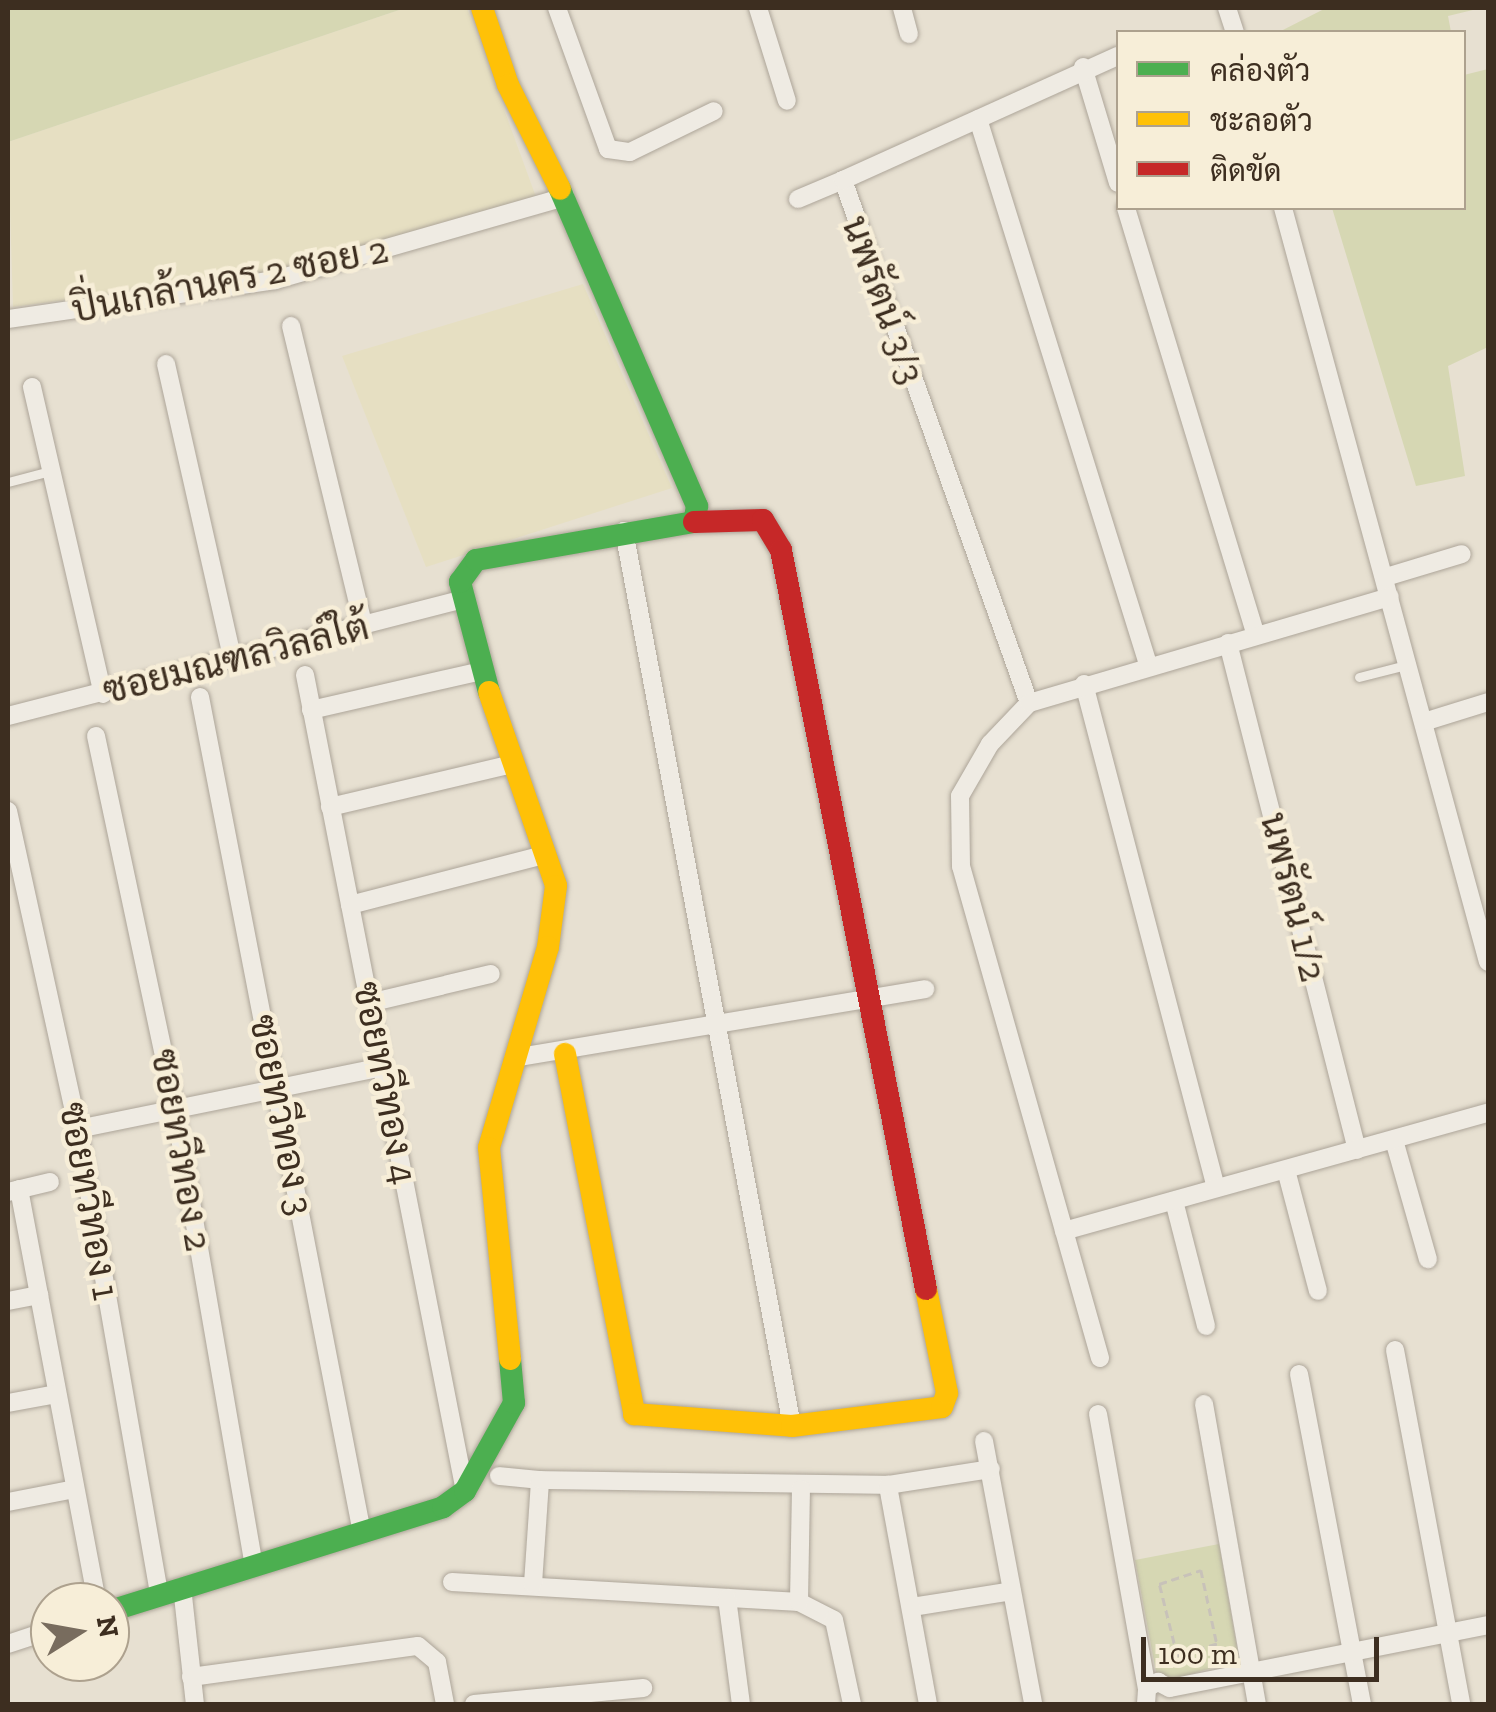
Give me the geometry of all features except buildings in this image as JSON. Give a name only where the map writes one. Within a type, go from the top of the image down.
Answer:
[{"type":"street","points":[[482,8],[524,122],[565,197],[681,456],[694,522]]},
{"type":"street","points":[[557,8],[608,148],[630,152],[714,111]]},
{"type":"street","points":[[758,8],[787,101]]},
{"type":"street","points":[[902,8],[909,34]]},
{"type":"street","name":"นพรัตน์ 3/3","points":[[1028,703],[843,180],[1084,67],[1116,57]]},
{"type":"street","points":[[1084,67],[1116,175]]},
{"type":"street","points":[[978,119],[1148,664]]},
{"type":"street","points":[[798,199],[843,180]]},
{"type":"street","name":"ปิ่นเกล้านคร 2 ซอย 2","points":[[8,319],[275,280],[565,197]]},
{"type":"street","points":[[1127,210],[1256,635]]},
{"type":"street","points":[[1284,210],[1426,721],[1488,961]]},
{"type":"street","points":[[291,326],[364,627]]},
{"type":"street","points":[[166,364],[233,661]]},
{"type":"street","points":[[32,387],[103,694]]},
{"type":"street","points":[[130,1604],[442,1508],[465,1491],[514,1403],[488,1166],[556,907],[547,854],[508,765],[481,670],[464,599],[462,573],[476,560],[624,531],[694,522],[763,520],[777,537],[946,1401],[907,1415],[792,1426],[656,1419],[630,1408],[565,1054]]},
{"type":"street","points":[[624,531],[792,1426]]},
{"type":"street","points":[[1386,577],[1462,554]]},
{"type":"street","points":[[1100,1358],[961,866],[956,820],[970,772],[1028,703],[1148,664],[1390,597]]},
{"type":"street","name":"ซอยมณฑลวิลล์ใต้","points":[[8,716],[464,599]]},
{"type":"street","name":"นพรัตน์ 1/2","points":[[1228,643],[1357,1150]]},
{"type":"street","points":[[311,710],[481,670]]},
{"type":"street","name":"ซอยทวีทอง 4","points":[[304,675],[465,1491]]},
{"type":"street","points":[[1084,684],[1216,1188]]},
{"type":"street","name":"ซอยทวีทอง 3","points":[[200,698],[362,1533]]},
{"type":"street","points":[[1426,721],[1488,702]]},
{"type":"street","name":"ซอยทวีทอง 2","points":[[96,736],[175,1109],[254,1566]]},
{"type":"street","points":[[330,808],[508,765]]},
{"type":"street","name":"ซอยทวีทอง 1","points":[[8,811],[78,1130],[195,1704]]},
{"type":"street","points":[[350,906],[547,854]]},
{"type":"street","points":[[369,1003],[491,974]]},
{"type":"street","points":[[514,1058],[565,1054],[925,989]]},
{"type":"street","points":[[78,1130],[382,1067]]},
{"type":"street","points":[[1064,1231],[1488,1114]]},
{"type":"street","points":[[1394,1140],[1428,1259]]},
{"type":"street","points":[[1286,1170],[1318,1291]]},
{"type":"street","points":[[50,1182],[13,1190],[39,1295],[93,1582]]},
{"type":"street","points":[[1174,1200],[1206,1326]]},
{"type":"street","points":[[8,1301],[39,1295]]},
{"type":"street","points":[[1395,1350],[1461,1704]]},
{"type":"street","points":[[1299,1374],[1362,1704]]},
{"type":"street","points":[[8,1403],[58,1394]]},
{"type":"street","points":[[1204,1404],[1258,1704]]},
{"type":"street","points":[[1098,1414],[1146,1696]]},
{"type":"street","points":[[984,1441],[1034,1704]]},
{"type":"street","points":[[499,1476],[801,1489],[888,1485],[990,1469]]},
{"type":"street","points":[[533,1584],[540,1480]]},
{"type":"street","points":[[888,1485],[928,1704]]},
{"type":"street","points":[[8,1502],[76,1489]]},
{"type":"street","points":[[799,1602],[801,1489]]},
{"type":"street","points":[[452,1582],[799,1602],[834,1620],[852,1704]]},
{"type":"street","points":[[912,1607],[1012,1590]]},
{"type":"street","points":[[727,1598],[741,1704]]},
{"type":"street","points":[[1146,1696],[1158,1682],[1171,1696],[1252,1672],[1488,1625]]},
{"type":"street","points":[[191,1677],[418,1646],[437,1662],[445,1704]]},
{"type":"street","points":[[474,1704],[643,1688]]},
{"type":"lane","points":[[8,482],[50,471]]},
{"type":"lane","points":[[1360,677],[1410,664]]},
{"type":"path","points":[[1201,1570],[1208,1584],[1217,1644],[1177,1656],[1160,1580],[1201,1570]]},
{"type":"shaded area","points":[[405,8],[467,8],[536,197],[264,274],[13,307],[8,142]]},
{"type":"shaded area","points":[[583,284],[672,488],[426,567],[342,356]]},
{"type":"green space","points":[[8,8],[405,8],[8,142]]},
{"type":"green space","points":[[1326,8],[1481,8],[1448,16],[1451,30],[1283,30]]},
{"type":"green space","points":[[1488,69],[1488,347],[1448,366],[1465,476],[1416,486],[1333,210],[1466,210],[1466,74]]},
{"type":"green space","points":[[1219,1544],[1239,1660],[1171,1680],[1156,1672],[1135,1560]]},
{"type":"traffic: fast","points":[[489,692],[460,582],[476,560],[694,522],[697,506],[560,189]]},
{"type":"traffic: fast","points":[[130,1605],[443,1507],[465,1491],[514,1403],[510,1359]]},
{"type":"traffic: slow","points":[[482,8],[508,85],[560,189]]},
{"type":"traffic: slow","points":[[489,692],[556,886],[548,947],[489,1148],[510,1359]]},
{"type":"traffic: slow","points":[[565,1054],[634,1414],[792,1426],[942,1407],[947,1393],[926,1289]]},
{"type":"traffic: jam","points":[[694,522],[763,520],[781,550],[926,1289]]}]
